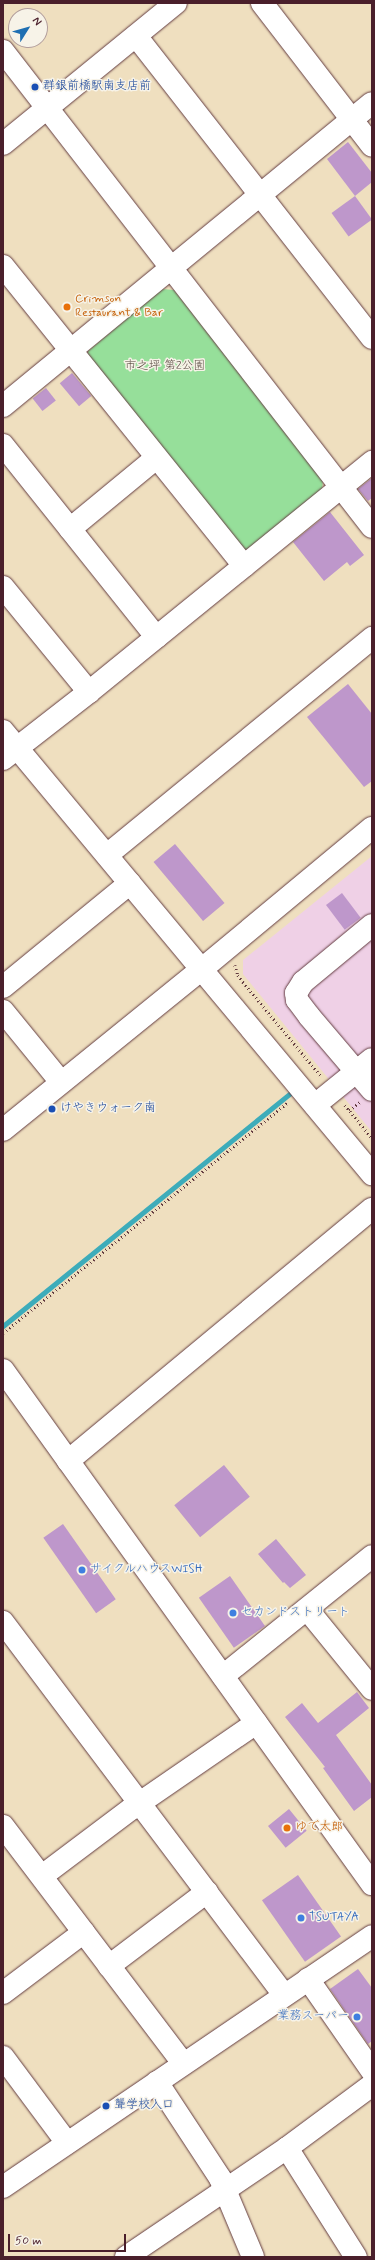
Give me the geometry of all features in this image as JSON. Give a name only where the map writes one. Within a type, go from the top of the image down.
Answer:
[{"type":"street","points":[[3,144],[176,3]]},
{"type":"street","points":[[262,3],[372,146]]},
{"type":"street","points":[[136,36],[372,338]]},
{"type":"street","points":[[3,51],[372,526]]},
{"type":"street","points":[[3,406],[372,103]]},
{"type":"street","points":[[3,266],[244,566]]},
{"type":"street","points":[[3,445],[156,637]]},
{"type":"street","points":[[70,529],[156,458]]},
{"type":"street","points":[[10,754],[89,692],[372,462]]},
{"type":"street","points":[[3,587],[89,692]]},
{"type":"street","points":[[107,855],[372,638]]},
{"type":"street","points":[[3,730],[10,754],[107,855],[372,1174]]},
{"type":"street","points":[[3,1130],[202,970],[372,828]]},
{"type":"street","points":[[3,987],[130,883]]},
{"type":"street","points":[[372,924],[303,982],[296,993],[302,1007],[364,1065],[372,1090]]},
{"type":"street","points":[[3,1011],[61,1082]]},
{"type":"street","points":[[315,1105],[364,1065]]},
{"type":"street","points":[[68,1461],[372,1209]]},
{"type":"street","points":[[3,1370],[372,1884]]},
{"type":"street","points":[[223,1676],[372,1556]]},
{"type":"street","points":[[307,1609],[372,1688]]},
{"type":"street","points":[[3,1622],[284,1995]]},
{"type":"street","points":[[42,1876],[140,1804],[256,1723]]},
{"type":"street","points":[[3,1826],[183,2063]]},
{"type":"street","points":[[109,1966],[207,1892]]},
{"type":"street","points":[[3,1993],[84,1932]]},
{"type":"street","points":[[3,2187],[183,2063],[372,1936]]},
{"type":"street","points":[[308,1979],[372,2070]]},
{"type":"street","points":[[3,2057],[67,2143]]},
{"type":"street","points":[[156,2082],[226,2188],[253,2257]]},
{"type":"street","points":[[126,2257],[287,2148],[372,2085]]},
{"type":"street","points":[[287,2148],[356,2257]]},
{"type":"path","points":[[3,1333],[290,1100]]},
{"type":"shaded area","points":[[372,856],[372,1132],[243,974],[243,960]]},
{"type":"green space","name":"市之坪 第2公園","points":[[162,289],[174,290],[323,479],[322,490],[249,550],[240,548],[87,358],[88,351]]},
{"type":"building","points":[[348,142],[372,173],[372,182],[355,196],[327,159]]},
{"type":"building","points":[[355,196],[372,219],[349,237],[332,213]]},
{"type":"building","points":[[72,373],[91,396],[79,406],[60,383]]},
{"type":"building","points":[[46,388],[56,401],[42,411],[33,398]]},
{"type":"building","points":[[372,478],[372,498],[368,501],[358,489]]},
{"type":"building","points":[[330,512],[364,555],[350,566],[347,562],[324,581],[293,542]]},
{"type":"building","points":[[348,684],[372,714],[372,781],[364,787],[307,717]]},
{"type":"building","points":[[175,844],[224,903],[203,921],[154,862]]},
{"type":"building","points":[[342,893],[361,918],[345,930],[326,905]]},
{"type":"building","points":[[224,1465],[250,1497],[200,1537],[174,1505]]},
{"type":"building","points":[[63,1524],[116,1599],[96,1613],[43,1538]]},
{"type":"building","points":[[276,1539],[306,1575],[290,1588],[284,1582],[283,1583],[258,1554]]},
{"type":"building","name":"セカンドストリート","points":[[230,1576],[265,1626],[234,1648],[199,1598]]},
{"type":"building","points":[[357,1692],[369,1708],[336,1735],[372,1785],[372,1797],[354,1811],[323,1768],[325,1767],[285,1717],[302,1703],[318,1723]]},
{"type":"building","name":"ゆで太郎","points":[[289,1809],[307,1831],[286,1848],[268,1826]]},
{"type":"building","name":"TSUTAYA","points":[[298,1875],[341,1936],[305,1962],[262,1900]]},
{"type":"building","name":"業務スーパー","points":[[358,1969],[372,1988],[372,2041],[368,2044],[330,1989]]},
{"type":"waterway","points":[[3,1326],[290,1094]]},
{"type":"place","name":"群銀前橋駅南支店前","points":[[35,87]]},
{"type":"place","name":"Crimson Restaurant & Bar","points":[[67,307]]},
{"type":"place","name":"けやきウォーク南","points":[[52,1109]]},
{"type":"place","name":"サイクルハウスWISH","points":[[82,1570]]},
{"type":"place","name":"セカンドストリート","points":[[233,1613]]},
{"type":"place","name":"ゆで太郎","points":[[287,1828]]},
{"type":"place","name":"TSUTAYA","points":[[301,1918]]},
{"type":"place","name":"業務スーパー","points":[[357,2017]]},
{"type":"place","name":"聾学校入口","points":[[106,2106]]}]
